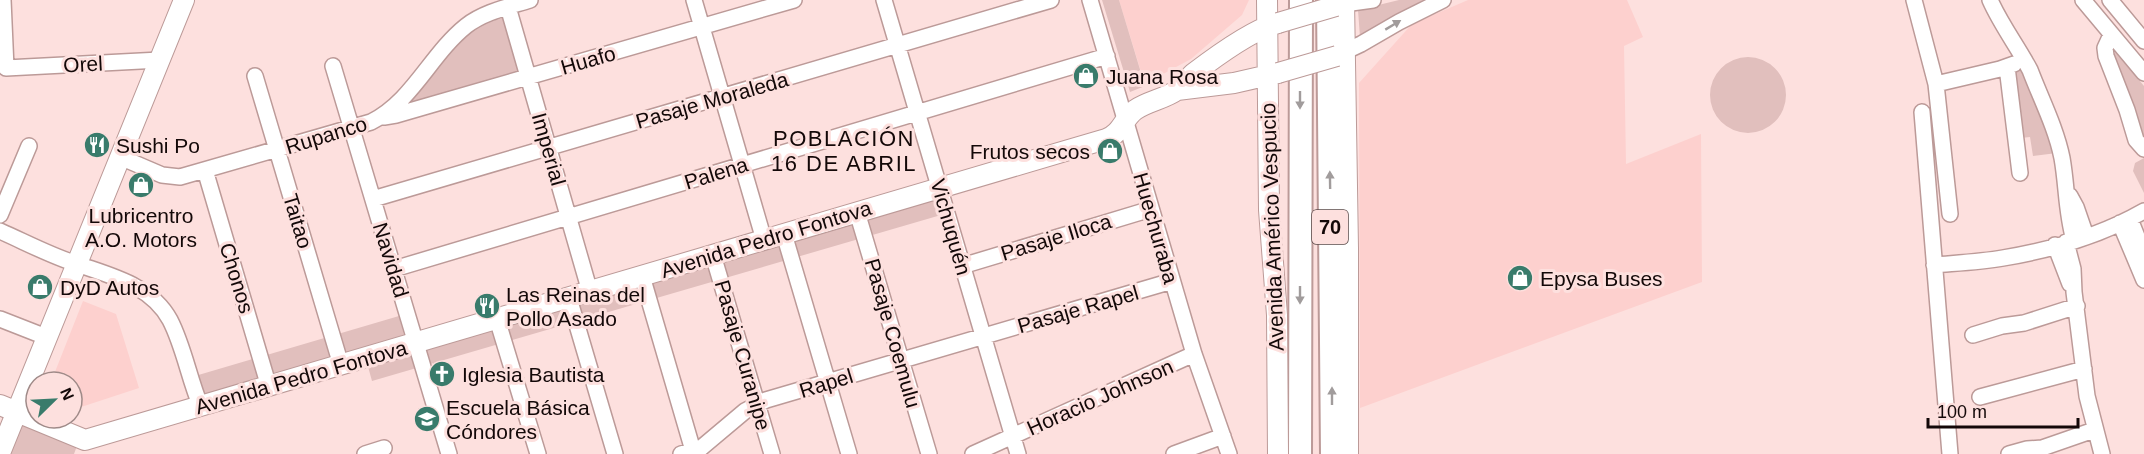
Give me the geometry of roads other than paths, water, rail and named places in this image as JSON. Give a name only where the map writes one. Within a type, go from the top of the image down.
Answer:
[{"type":"highway","name":"70","points":[[1300,454],[1301,0]]},
{"type":"highway","name":"70","points":[[1332,454],[1338,2]]},
{"type":"main road","points":[[0,453],[8,408],[46,337],[184,0]]},
{"type":"main road","name":"Avenida Américo Vespucio","points":[[1267,0],[1273,24],[1272,74],[1268,113],[1270,233],[1278,340],[1278,454]]},
{"type":"main road","points":[[1338,2],[1348,248],[1348,454]]},
{"type":"main road","name":"Avenida Pedro Fontova","points":[[1177,90],[1218,56],[1273,24],[1338,2]]},
{"type":"main road","name":"Avenida Pedro Fontova","points":[[8,408],[82,447],[201,407],[1106,139],[1120,130],[1137,108],[1177,90],[1234,83],[1340,54]]},
{"type":"main road","points":[[1234,83],[1254,93],[1268,113]]},
{"type":"street","name":"Orel","points":[[3,0],[6,68],[160,60]]},
{"type":"street","name":"Rupanco","points":[[120,157],[167,176],[180,177],[352,128],[381,117],[403,98],[460,32],[481,16],[530,0]]},
{"type":"street","points":[[694,0],[764,240]]},
{"type":"street","name":"Huafo","points":[[381,117],[392,117],[794,0]]},
{"type":"street","name":"Vichuquén","points":[[884,0],[1018,454]]},
{"type":"street","name":"Pasaje Moraleda","points":[[373,199],[1051,0]]},
{"type":"street","name":"Huechuraba","points":[[1090,0],[1194,354],[1229,454]]},
{"type":"street","name":"Avenida Pedro Fontova","points":[[1338,2],[1373,0]]},
{"type":"street","name":"Avenida Pedro Fontova","points":[[1340,54],[1443,0]]},
{"type":"street","points":[[1914,0],[1936,84],[1950,214]]},
{"type":"street","points":[[1989,0],[2018,47],[2023,62],[2030,70],[2059,144],[2068,194],[2070,241],[2065,275],[2076,299],[2094,430],[2102,454]]},
{"type":"street","points":[[2083,0],[2144,73]]},
{"type":"street","points":[[2110,0],[2144,41]]},
{"type":"street","name":"Imperial","points":[[508,7],[590,292]]},
{"type":"street","points":[[2111,35],[2105,48],[2106,56],[2136,140],[2144,149]]},
{"type":"street","name":"Palena","points":[[394,269],[1107,56]]},
{"type":"street","points":[[1936,84],[2023,62]]},
{"type":"street","name":"Navidad","points":[[333,66],[448,454]]},
{"type":"street","points":[[2007,67],[2020,173]]},
{"type":"street","name":"Taitao","points":[[255,76],[341,365]]},
{"type":"street","points":[[1922,112],[1950,454]]},
{"type":"street","points":[[0,215],[29,146]]},
{"type":"street","name":"Chonos","points":[[205,170],[269,387]]},
{"type":"street","name":"Pasaje Iloca","points":[[962,266],[1151,209]]},
{"type":"street","points":[[1934,265],[2002,259],[2070,241],[2125,221],[2144,211]]},
{"type":"street","name":"Pasaje Coemulu","points":[[857,212],[929,454]]},
{"type":"street","points":[[2125,221],[2144,254]]},
{"type":"street","points":[[2125,221],[2144,280]]},
{"type":"street","points":[[0,231],[76,264],[126,281],[143,290],[163,309],[179,340],[201,407]]},
{"type":"street","points":[[784,234],[849,454]]},
{"type":"street","name":"Pasaje Curanipe","points":[[713,255],[772,454]]},
{"type":"street","points":[[642,276],[690,453]]},
{"type":"street","name":"Pasaje Rapel","points":[[983,336],[1172,281]]},
{"type":"street","points":[[569,298],[615,454]]},
{"type":"street","points":[[1973,335],[2002,326],[2024,323],[2076,299]]},
{"type":"street","points":[[0,319],[46,337]]},
{"type":"street","points":[[497,319],[538,454]]},
{"type":"street","name":"Rapel","points":[[690,453],[704,445],[745,411],[757,404],[983,336]]},
{"type":"street","name":"Horacio Johnson","points":[[973,454],[1194,354]]},
{"type":"street","points":[[1980,397],[2084,369]]},
{"type":"street","points":[[2009,454],[2042,448],[2094,430]]},
{"type":"street","points":[[1174,454],[1223,436]]},
{"type":"street","points":[[365,454],[384,448]]},
{"type":"place","name":"Juana Rosa","points":[[1086,76]]},
{"type":"place","name":"Sushi Po","points":[[97,145]]},
{"type":"place","name":"Frutos secos","points":[[1110,151]]},
{"type":"place","name":"Lubricentro A.O. Motors","points":[[141,185]]},
{"type":"place","name":"Epysa Buses","points":[[1520,278]]},
{"type":"place","name":"DyD Autos","points":[[40,287]]},
{"type":"place","name":"Las Reinas del Pollo Asado","points":[[487,306]]},
{"type":"place","name":"Iglesia Bautista","points":[[442,374]]},
{"type":"place","name":"Escuela Básica Cóndores","points":[[427,419]]},
{"type":"district","name":"POBLACIÓN 16 DE ABRIL","points":[[844,150]]}]
